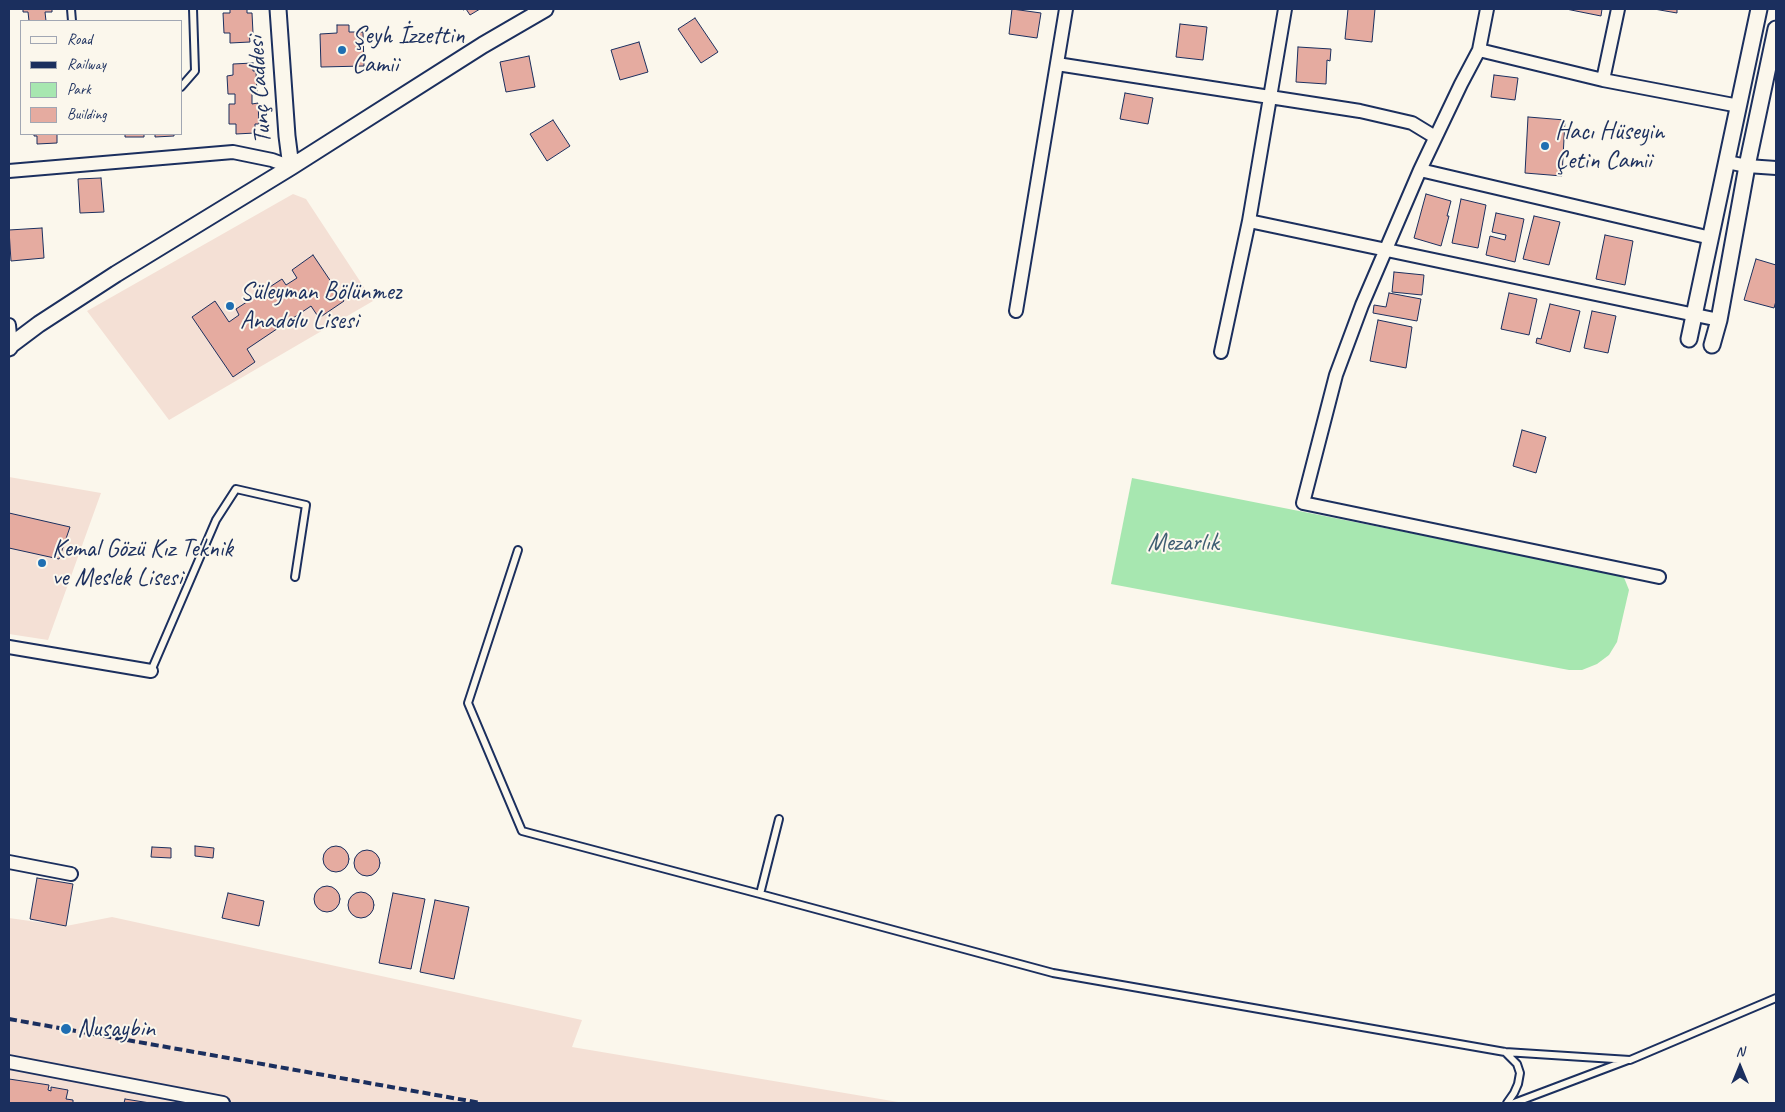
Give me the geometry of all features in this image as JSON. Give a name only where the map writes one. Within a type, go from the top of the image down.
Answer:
[{"type":"street","name":"Tunç Caddesi","points":[[278,9],[291,167]]},
{"type":"street","points":[[10,347],[39,324],[116,274],[291,167],[483,45],[545,9]]},
{"type":"street","points":[[1016,311],[1066,9]]},
{"type":"street","points":[[1221,352],[1249,221],[1285,9]]},
{"type":"street","points":[[1487,9],[1479,50],[1435,137],[1362,305],[1336,375],[1303,503],[1659,577]]},
{"type":"street","points":[[1603,80],[1618,9]]},
{"type":"street","points":[[1689,338],[1759,9]]},
{"type":"street","points":[[1712,345],[1719,320],[1747,166],[1776,32]]},
{"type":"street","points":[[1479,50],[1603,80],[1738,106]]},
{"type":"street","points":[[1057,64],[1360,111],[1412,124],[1435,137]]},
{"type":"street","points":[[9,171],[233,152],[272,160],[291,167]]},
{"type":"street","points":[[1727,162],[1747,166],[1776,168]]},
{"type":"street","points":[[1420,170],[1711,238]]},
{"type":"street","points":[[1249,221],[1719,320]]},
{"type":"street","points":[[9,325],[10,347]]},
{"type":"street","points":[[9,646],[152,671]]},
{"type":"street","points":[[9,862],[71,874]]},
{"type":"street","points":[[9,1062],[223,1103]]},
{"type":"lane","points":[[182,86],[195,71],[193,9]]},
{"type":"lane","points":[[152,671],[216,520],[236,489],[306,505],[295,577]]},
{"type":"lane","points":[[518,550],[468,703],[522,832],[1053,973],[1505,1052],[1630,1060]]},
{"type":"lane","points":[[760,894],[778,819]]},
{"type":"lane","points":[[1514,1103],[1630,1060],[1776,998]]},
{"type":"lane","points":[[1505,1052],[1517,1064],[1520,1074],[1514,1094],[1507,1103]]},
{"type":"shaded area","name":"Süleyman Bölünmez Anadolu Lisesi","points":[[293,194],[306,199],[373,301],[169,420],[87,311]]},
{"type":"shaded area","name":"Kemal Gözü Kız Teknik ve Meslek Lisesi","points":[[9,477],[101,493],[48,640],[9,634]]},
{"type":"shaded area","points":[[112,917],[582,1020],[572,1047],[904,1103],[9,1103],[9,918],[66,926]]},
{"type":"green space","name":"Mezarlık","points":[[1132,478],[1623,575],[1629,590],[1617,642],[1609,655],[1597,664],[1582,670],[1569,670],[1111,584]]},
{"type":"building","points":[[23,9],[52,9],[52,12],[45,12],[46,20],[29,20],[28,12],[23,12]]},
{"type":"building","points":[[230,9],[247,9],[247,13],[252,13],[253,33],[249,33],[250,42],[230,43],[230,33],[224,33],[223,13],[230,13]]},
{"type":"building","points":[[466,9],[480,9],[470,15]]},
{"type":"building","points":[[1012,9],[1041,13],[1037,38],[1009,34]]},
{"type":"building","points":[[1348,9],[1375,9],[1372,42],[1345,39]]},
{"type":"building","points":[[1566,9],[1602,9],[1601,16]]},
{"type":"building","points":[[1654,9],[1677,9],[1677,13]]},
{"type":"building","points":[[695,18],[718,52],[701,63],[678,29]]},
{"type":"building","points":[[1180,24],[1207,27],[1203,60],[1176,57]]},
{"type":"building","name":"Şeyh İzzettin Camii","points":[[337,25],[349,25],[349,32],[363,32],[364,66],[321,67],[320,34],[337,33]]},
{"type":"building","points":[[639,42],[648,72],[620,80],[611,50]]},
{"type":"building","points":[[1298,47],[1331,49],[1330,61],[1327,60],[1326,84],[1296,82]]},
{"type":"building","points":[[529,56],[535,87],[506,92],[500,62]]},
{"type":"building","points":[[253,63],[253,71],[256,71],[257,93],[252,93],[252,104],[258,103],[259,124],[255,124],[255,133],[236,134],[236,124],[229,124],[229,104],[235,104],[235,94],[228,94],[227,76],[233,75],[233,64]]},
{"type":"building","points":[[1494,75],[1518,78],[1515,100],[1491,97]]},
{"type":"building","points":[[1125,93],[1153,98],[1148,124],[1120,119]]},
{"type":"building","name":"Hacı Hüseyin Çetin Camii","points":[[1528,117],[1565,120],[1562,176],[1525,173]]},
{"type":"building","points":[[553,120],[570,146],[547,161],[530,134]]},
{"type":"building","points":[[57,135],[57,143],[37,144],[37,136],[34,136]]},
{"type":"building","points":[[125,135],[144,135],[144,137],[125,137]]},
{"type":"building","points":[[155,135],[174,135],[174,136],[155,137]]},
{"type":"building","points":[[101,178],[104,212],[80,213],[78,179]]},
{"type":"building","points":[[1426,194],[1451,201],[1441,246],[1414,238]]},
{"type":"building","points":[[1461,199],[1486,205],[1478,248],[1452,243]]},
{"type":"building","points":[[1496,213],[1524,219],[1515,262],[1486,255],[1490,236],[1505,240],[1506,235],[1492,232]]},
{"type":"building","points":[[1534,216],[1560,222],[1549,265],[1523,259]]},
{"type":"building","points":[[42,228],[44,258],[11,261],[9,230]]},
{"type":"building","points":[[1605,235],[1633,241],[1625,285],[1596,279]]},
{"type":"building","points":[[313,255],[344,301],[319,318],[311,306],[247,349],[255,362],[233,377],[192,317],[215,301],[229,322],[239,315],[236,309],[282,279],[286,285],[297,278],[292,270]]},
{"type":"building","points":[[1756,259],[1776,265],[1776,301],[1774,308],[1744,300]]},
{"type":"building","points":[[1394,272],[1424,275],[1422,295],[1392,292]]},
{"type":"building","points":[[1389,293],[1421,299],[1417,321],[1373,313],[1374,305],[1386,307]]},
{"type":"building","points":[[1509,293],[1537,299],[1529,335],[1501,329]]},
{"type":"building","points":[[1550,304],[1580,311],[1570,352],[1536,343],[1537,338],[1541,339]]},
{"type":"building","points":[[1592,311],[1616,316],[1608,353],[1584,348]]},
{"type":"building","points":[[1378,320],[1412,327],[1406,368],[1370,361]]},
{"type":"building","points":[[1522,430],[1546,437],[1536,473],[1513,466]]},
{"type":"building","points":[[9,513],[70,527],[59,559],[9,548]]},
{"type":"building","points":[[195,846],[214,848],[213,858],[195,856]]},
{"type":"building","points":[[336,846],[345,850],[349,859],[345,868],[336,872],[327,868],[323,859],[327,850]]},
{"type":"building","points":[[152,847],[171,848],[171,858],[151,857]]},
{"type":"building","points":[[367,850],[376,854],[380,863],[376,872],[367,876],[358,872],[354,863],[358,854]]},
{"type":"building","points":[[37,878],[73,884],[66,926],[30,919]]},
{"type":"building","points":[[327,886],[336,890],[340,899],[336,908],[327,912],[318,908],[314,899],[318,890]]},
{"type":"building","points":[[361,892],[370,896],[374,905],[370,914],[361,918],[352,914],[348,905],[352,896]]},
{"type":"building","points":[[228,893],[264,901],[259,926],[222,918]]},
{"type":"building","points":[[393,893],[425,899],[411,969],[379,963]]},
{"type":"building","points":[[435,900],[469,907],[454,979],[420,972]]},
{"type":"building","points":[[9,1079],[49,1085],[48,1090],[51,1091],[51,1087],[68,1090],[66,1099],[73,1100],[73,1103],[9,1103]]},
{"type":"building","points":[[125,1099],[150,1103],[124,1103]]},
{"type":"railway","points":[[9,1019],[481,1103]]},
{"type":"place","name":"Şeyh İzzettin Camii","points":[[342,50]]},
{"type":"place","name":"Hacı Hüseyin Çetin Camii","points":[[1545,146]]},
{"type":"place","name":"Süleyman Bölünmez Anadolu Lisesi","points":[[230,306]]},
{"type":"place","name":"Kemal Gözü Kız Teknik ve Meslek Lisesi","points":[[42,563]]},
{"type":"place","name":"Nusaybin","points":[[66,1029]]}]
